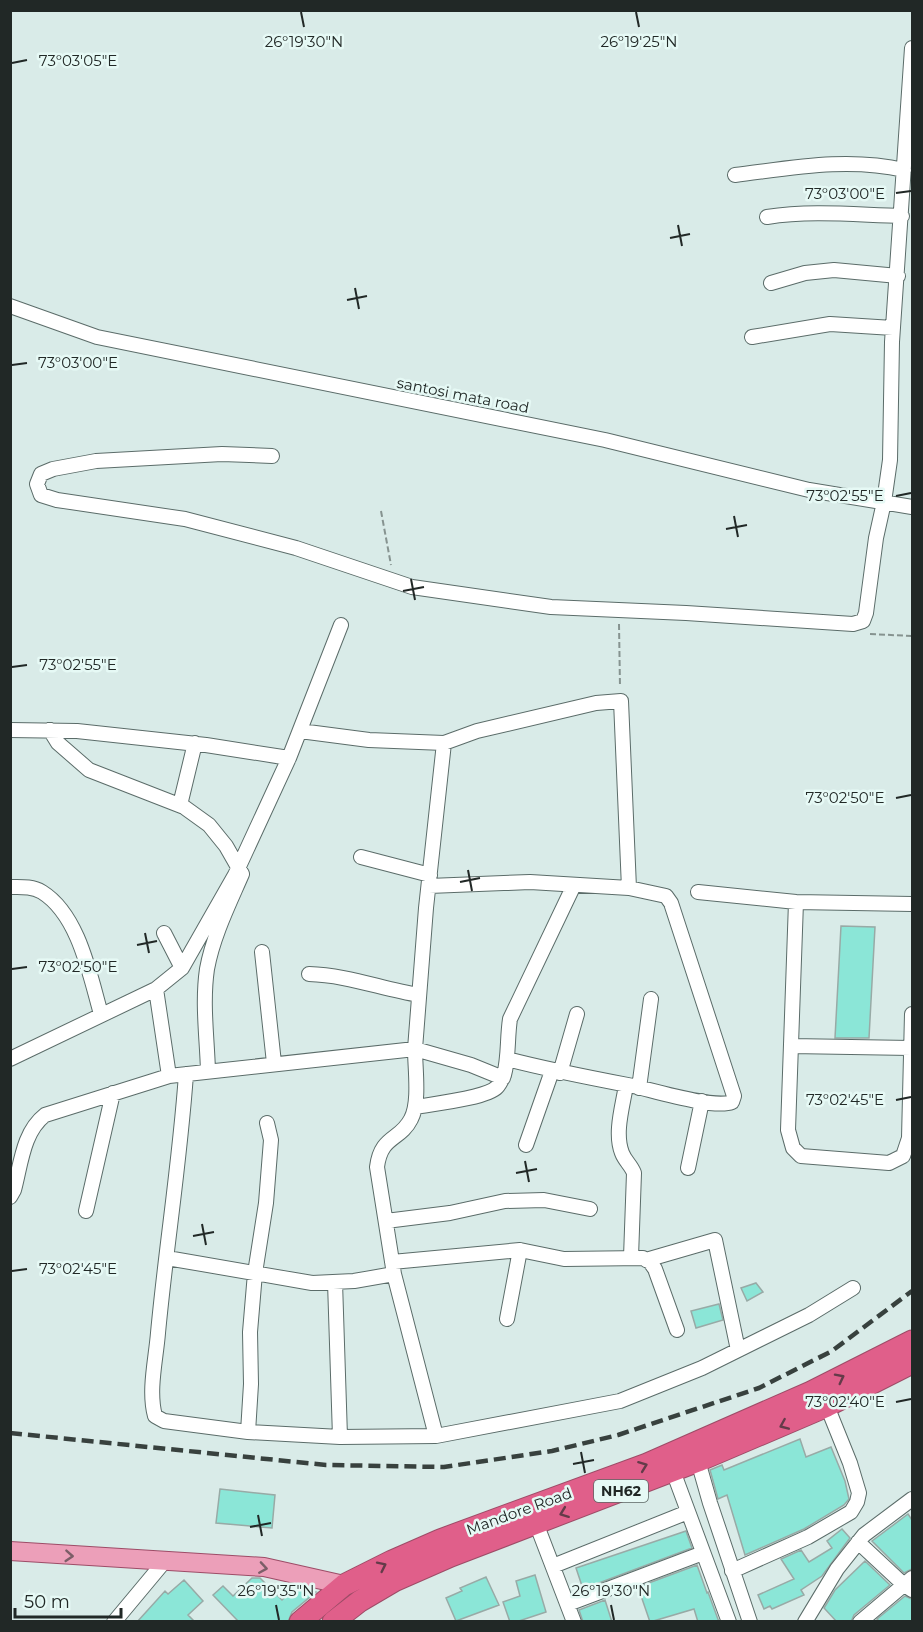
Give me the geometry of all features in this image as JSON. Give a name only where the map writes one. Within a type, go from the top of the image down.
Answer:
[{"type":"highway","name":"Mandore Road","points":[[300,1622],[344,1585],[440,1540],[647,1464],[811,1392],[912,1341]]},
{"type":"highway","name":"Mandore Road","points":[[333,1622],[360,1601],[394,1581],[536,1523],[698,1461],[827,1406],[912,1363]]},
{"type":"main road","points":[[10,1551],[264,1568],[344,1585]]},
{"type":"street","points":[[272,456],[222,454],[96,461],[53,469],[41,474],[37,484],[41,495],[57,500],[185,519],[296,548],[412,587],[551,607],[853,624],[863,621],[890,460],[893,328],[912,48]]},
{"type":"street","points":[[735,175],[857,163],[878,164],[904,170]]},
{"type":"street","points":[[767,218],[795,213],[902,216]]},
{"type":"street","points":[[771,283],[806,273],[834,270],[898,276]]},
{"type":"street","name":"santosi mata road","points":[[10,306],[97,337],[605,440],[809,490],[912,507]]},
{"type":"street","points":[[752,337],[830,324],[893,328]]},
{"type":"street","points":[[10,1059],[156,989],[182,968],[238,868],[289,758],[341,625]]},
{"type":"street","points":[[300,731],[369,740],[444,743],[477,731],[596,703],[621,701],[629,888]]},
{"type":"street","points":[[10,730],[77,731],[195,744],[289,758]]},
{"type":"street","points":[[50,730],[58,743],[88,770],[180,805],[209,825],[226,846],[242,874],[219,929],[207,968],[204,1000],[208,1071]]},
{"type":"street","points":[[436,1436],[393,1268],[376,1167],[378,1153],[386,1143],[405,1128],[416,1107],[415,1049],[419,995],[444,743]]},
{"type":"street","points":[[180,805],[195,744]]},
{"type":"street","points":[[361,857],[429,880],[530,882],[629,888],[666,896],[675,913],[735,1096],[732,1102],[726,1104],[702,1101],[556,1072],[507,1059]]},
{"type":"street","points":[[416,1107],[479,1095],[497,1088],[503,1078],[507,1059],[510,1019],[574,885]]},
{"type":"street","points":[[10,887],[27,887],[42,892],[60,909],[81,942],[101,1014]]},
{"type":"street","points":[[698,892],[796,902],[912,904]]},
{"type":"street","points":[[796,902],[788,1130],[793,1148],[801,1156],[889,1163],[903,1156],[909,1138],[912,1014]]},
{"type":"street","points":[[164,933],[182,968]]},
{"type":"street","points":[[262,952],[274,1063]]},
{"type":"street","points":[[309,974],[344,977],[388,990],[419,995]]},
{"type":"street","points":[[156,989],[169,1076]]},
{"type":"street","points":[[632,1257],[634,1173],[631,1165],[622,1155],[619,1137],[633,1086],[651,999]]},
{"type":"street","points":[[525,1144],[556,1072],[577,1014]]},
{"type":"street","points":[[791,1046],[912,1048]]},
{"type":"street","points":[[10,1197],[34,1123],[45,1115],[169,1076],[415,1049],[471,1065],[503,1078]]},
{"type":"street","points":[[186,1074],[179,1158],[163,1282],[153,1387],[155,1416],[165,1421],[248,1432],[340,1437],[436,1436],[620,1401],[702,1368],[809,1315],[853,1288]]},
{"type":"street","points":[[86,1211],[113,1093]]},
{"type":"street","points":[[688,1168],[702,1101]]},
{"type":"street","points":[[248,1432],[251,1384],[249,1332],[266,1203],[271,1140],[267,1123]]},
{"type":"street","points":[[386,1221],[450,1213],[505,1201],[544,1200],[590,1209]]},
{"type":"street","points":[[646,1260],[715,1240],[738,1350]]},
{"type":"street","points":[[166,1258],[312,1283],[336,1282],[393,1268],[520,1250],[564,1259],[632,1257],[650,1262],[655,1269],[677,1330]]},
{"type":"street","points":[[507,1319],[520,1250]]},
{"type":"street","points":[[336,1282],[340,1437]]},
{"type":"street","points":[[732,1570],[808,1537],[852,1512],[859,1492],[827,1406]]},
{"type":"street","points":[[698,1461],[750,1622]]},
{"type":"street","points":[[673,1471],[729,1622]]},
{"type":"street","points":[[811,1619],[837,1569],[858,1542],[912,1499]]},
{"type":"street","points":[[553,1566],[688,1512]]},
{"type":"street","points":[[536,1523],[574,1622]]},
{"type":"street","points":[[858,1542],[909,1584],[860,1622]]},
{"type":"street","points":[[568,1604],[703,1553]]},
{"type":"street","points":[[114,1622],[164,1562]]},
{"type":"path","points":[[381,511],[393,580]]},
{"type":"path","points":[[619,618],[621,701]]},
{"type":"building","points":[[841,926],[875,927],[869,1038],[835,1038]]},
{"type":"building","points":[[756,1283],[763,1292],[747,1301],[741,1288]]},
{"type":"building","points":[[719,1304],[723,1320],[696,1328],[691,1311]]},
{"type":"building","points":[[800,1439],[806,1457],[831,1447],[845,1481],[849,1499],[844,1505],[804,1529],[745,1555],[727,1495],[718,1499],[710,1470],[722,1465],[724,1470]]},
{"type":"building","points":[[220,1489],[275,1495],[272,1528],[216,1523]]},
{"type":"building","points":[[908,1514],[912,1520],[912,1569],[904,1573],[872,1541]]},
{"type":"building","points":[[842,1529],[850,1538],[822,1576],[801,1590],[804,1595],[772,1609],[770,1606],[764,1609],[758,1595],[794,1579],[781,1559],[801,1550],[809,1562],[832,1548],[827,1541]]},
{"type":"building","points":[[686,1531],[692,1548],[583,1589],[576,1568]]},
{"type":"building","points":[[865,1561],[890,1585],[854,1615],[851,1622],[837,1622],[824,1608],[835,1590]]},
{"type":"building","points":[[697,1565],[719,1622],[698,1622],[694,1609],[650,1622],[638,1587]]},
{"type":"building","points":[[535,1575],[546,1612],[510,1622],[503,1602],[520,1596],[516,1581]]},
{"type":"building","points":[[486,1577],[499,1605],[456,1621],[446,1598],[462,1591],[460,1588]]},
{"type":"building","points":[[252,1578],[260,1578],[282,1600],[296,1586],[316,1592],[292,1612],[288,1622],[239,1622],[213,1595],[223,1586],[233,1596]]},
{"type":"building","points":[[184,1580],[203,1601],[188,1615],[195,1622],[137,1622],[165,1591],[168,1594]]},
{"type":"building","points":[[905,1596],[912,1599],[912,1622],[880,1622],[877,1619]]},
{"type":"building","points":[[605,1600],[612,1622],[583,1622],[579,1610]]},
{"type":"railway","points":[[10,1433],[326,1465],[444,1467],[552,1451],[618,1435],[759,1388],[832,1351],[912,1291]]}]
